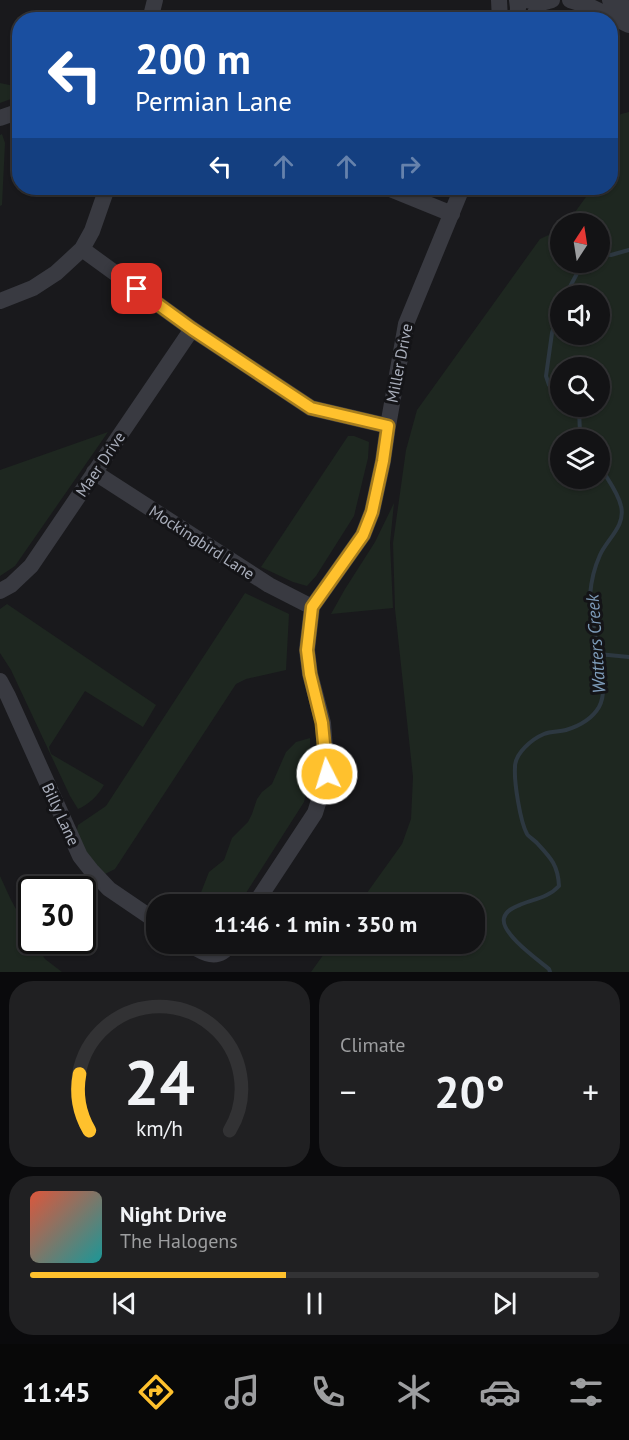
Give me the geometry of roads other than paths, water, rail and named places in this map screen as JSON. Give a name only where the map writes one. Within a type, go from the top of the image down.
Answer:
[{"type":"street","points":[[570,0],[602,12]]},
{"type":"street","points":[[610,0],[629,9]]},
{"type":"street","points":[[0,301],[33,288],[56,273],[82,249],[92,231],[105,195]]},
{"type":"street","points":[[405,195],[452,214]]},
{"type":"street","name":"Miller Drive","points":[[262,894],[315,813],[327,774],[322,723],[310,674],[307,650],[312,607],[363,535],[372,512],[408,316],[459,195]]},
{"type":"street","points":[[82,249],[192,329],[311,408],[388,426]]},
{"type":"street","name":"Maer Drive","points":[[0,591],[11,585],[31,566],[192,329]]},
{"type":"street","name":"Mockingbird Lane","points":[[94,472],[270,585],[312,607]]},
{"type":"street","name":"Billy Lane","points":[[0,681],[80,856],[109,889],[146,914]]},
{"type":"waterway","name":"Watters Creek","points":[[610,255],[629,250]]},
{"type":"waterway","name":"Watters Creek","points":[[571,285],[577,273]]},
{"type":"waterway","name":"Watters Creek","points":[[550,345],[546,376],[550,386]]},
{"type":"waterway","name":"Watters Creek","points":[[579,417],[580,429]]},
{"type":"waterway","name":"Watters Creek","points":[[550,972],[514,938],[504,924],[505,915],[511,909],[546,895],[559,886],[553,862],[524,828],[515,782],[515,767],[521,752],[534,739],[549,732],[566,730],[585,722],[599,707],[603,696],[602,669],[590,608],[590,595],[598,559],[621,520],[621,506],[610,484]]},
{"type":"waterway","points":[[598,654],[629,657]]}]
